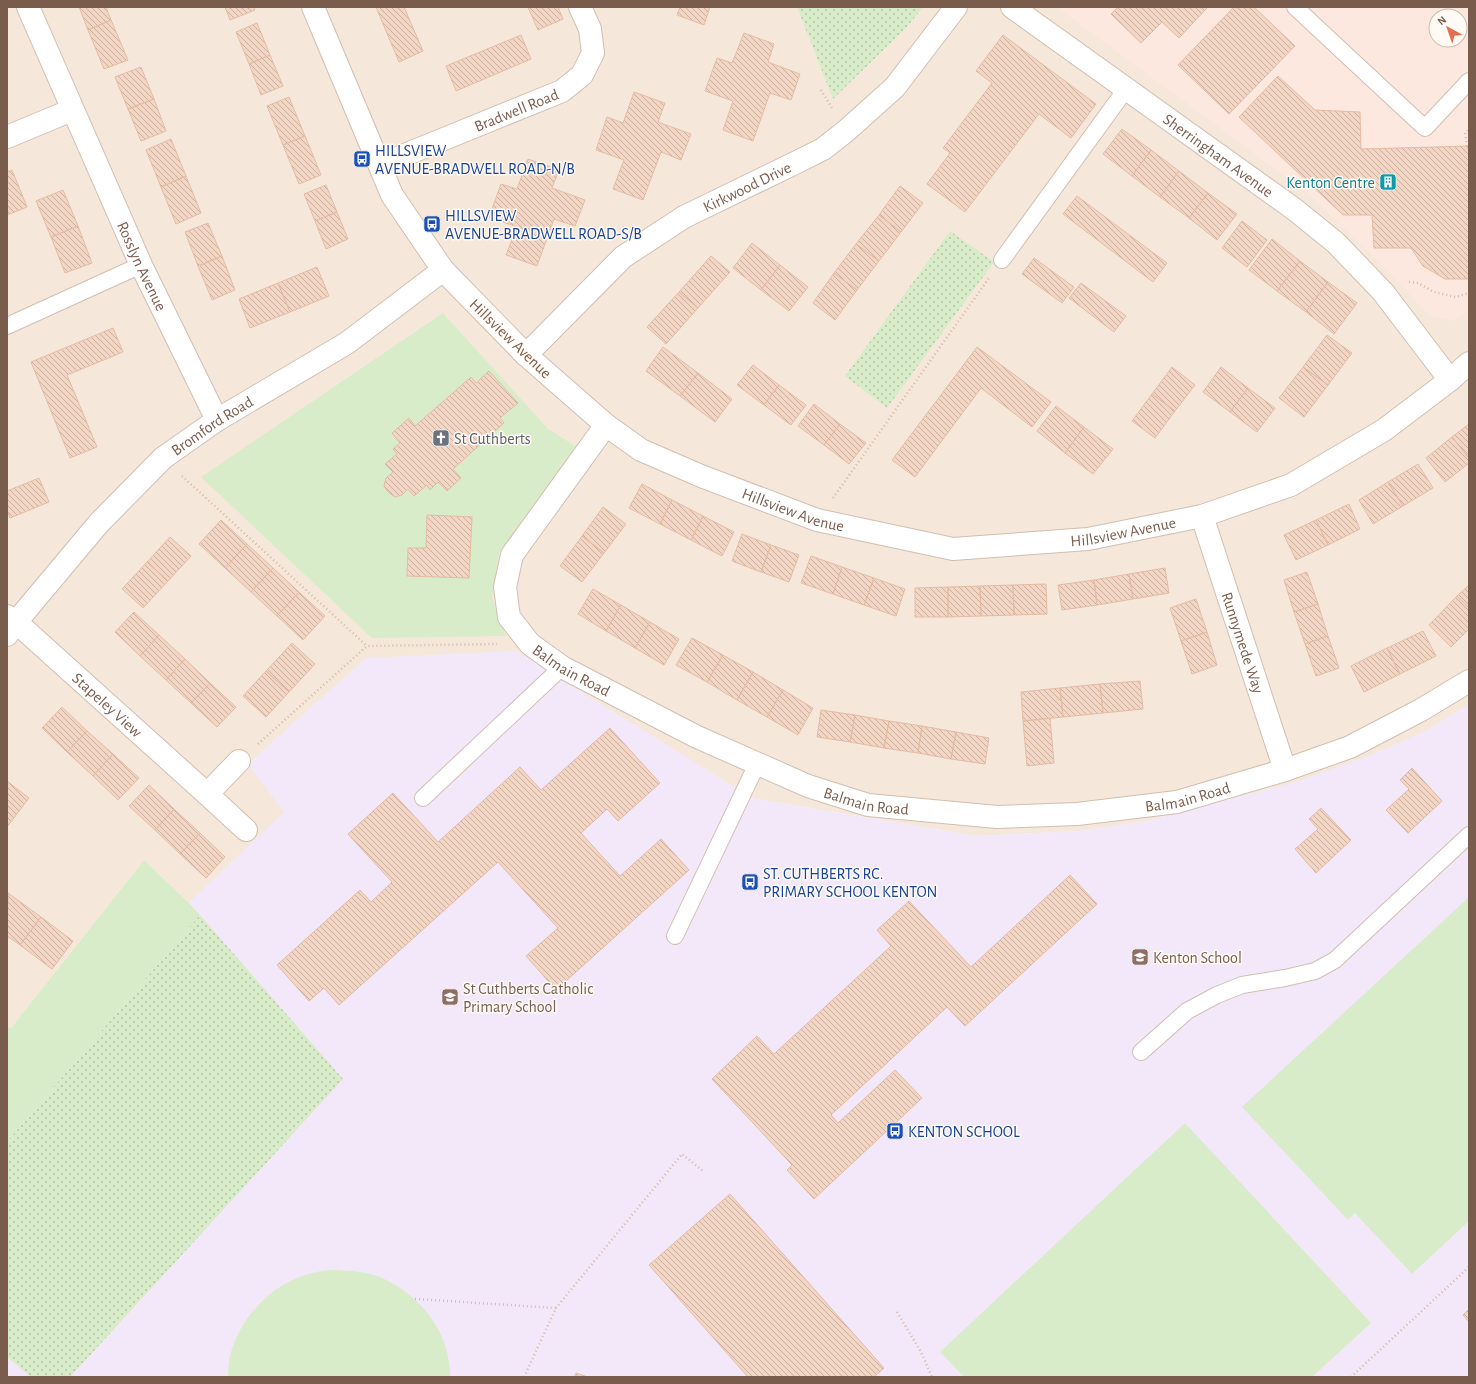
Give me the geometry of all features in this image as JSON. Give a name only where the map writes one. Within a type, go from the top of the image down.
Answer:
[{"type":"street","name":"Rosslyn Avenue","points":[[28,7],[141,265],[217,420]]},
{"type":"street","name":"Hillsview Avenue","points":[[313,7],[392,195],[443,270],[526,355],[606,425],[642,450],[701,476],[817,520],[953,548],[1088,539],[1202,516],[1290,485],[1384,430],[1450,380],[1469,363]]},
{"type":"street","name":"Bradwell Road","points":[[380,165],[562,91],[582,75],[593,52],[590,29],[580,7]]},
{"type":"street","name":"Kirkwood Drive","points":[[526,355],[623,257],[684,216],[823,149],[846,131],[895,87],[956,7]]},
{"type":"street","name":"Sherringham Avenue","points":[[1012,7],[1294,209],[1336,243],[1382,292],[1450,380]]},
{"type":"street","points":[[7,137],[72,110]]},
{"type":"street","name":"Bromford Road","points":[[10,624],[99,523],[163,458],[217,420],[347,343],[443,270]]},
{"type":"street","name":"Balmain Road","points":[[606,425],[512,555],[504,587],[509,617],[530,644],[562,667],[695,736],[808,786],[868,806],[997,817],[1076,814],[1178,802],[1285,770],[1350,747],[1421,710],[1469,681]]},
{"type":"street","name":"Runnymede Way","points":[[1202,516],[1285,770]]},
{"type":"street","name":"Stapeley View","points":[[10,624],[207,794],[246,830]]},
{"type":"street","points":[[207,794],[239,761]]},
{"type":"lane","points":[[1296,7],[1340,50],[1425,128],[1469,81]]},
{"type":"lane","points":[[1002,260],[1126,89]]},
{"type":"lane","points":[[7,326],[141,265]]},
{"type":"lane","points":[[423,798],[562,667]]},
{"type":"lane","points":[[675,936],[757,764]]},
{"type":"lane","points":[[1141,1052],[1187,1011],[1217,995],[1242,985],[1285,978],[1315,971],[1335,960],[1469,835]]},
{"type":"path","points":[[1467,146],[1465,133],[1469,129]]},
{"type":"path","points":[[817,520],[1002,260]]},
{"type":"path","points":[[1382,292],[1400,281],[1418,283],[1434,292],[1455,297],[1469,293]]},
{"type":"path","points":[[163,458],[367,646]]},
{"type":"path","points":[[239,761],[367,646],[530,644]]},
{"type":"path","points":[[524,1377],[556,1308],[682,1154],[703,1171]]},
{"type":"path","points":[[1351,1377],[1469,1267]]},
{"type":"path","points":[[415,1299],[556,1308]]},
{"type":"path","points":[[898,1312],[921,1352],[932,1377]]},
{"type":"shaded area","points":[[7,7],[1469,7],[1469,798],[1229,799],[1142,822],[1078,831],[977,836],[752,798],[285,812],[189,903],[144,860],[11,1028],[7,1025]]},
{"type":"shaded area","points":[[1057,7],[1469,7],[1469,311],[1453,321],[1429,315],[1373,256],[1304,190]]},
{"type":"shaded area","name":"Kenton School","points":[[516,651],[752,798],[977,836],[1078,831],[1142,822],[1302,780],[1373,754],[1425,731],[1469,704],[1469,1377],[7,1377],[7,1142],[200,915],[189,903],[284,812],[248,764],[366,658]]},
{"type":"green space","points":[[797,7],[923,7],[906,28],[833,99]]},
{"type":"green space","points":[[950,231],[994,262],[887,408],[845,376]]},
{"type":"green space","points":[[443,313],[548,429],[577,447],[499,553],[492,598],[506,636],[372,638],[201,477]]},
{"type":"green space","points":[[144,860],[200,915],[7,1142],[7,1026],[11,1028]]},
{"type":"green space","points":[[1469,897],[1469,1221],[1412,1274],[1355,1213],[1348,1220],[1242,1107]]},
{"type":"green space","points":[[200,915],[343,1079],[70,1377],[31,1377],[7,1357],[7,1142]]},
{"type":"green space","points":[[1185,1123],[1371,1323],[1312,1377],[964,1377],[940,1352]]},
{"type":"green space","points":[[322,1271],[354,1271],[380,1277],[395,1284],[420,1305],[439,1331],[445,1345],[449,1361],[450,1377],[228,1377],[230,1356],[235,1341],[242,1326],[262,1301],[274,1291],[302,1276]]},
{"type":"building","points":[[79,7],[106,7],[111,20],[88,30]]},
{"type":"building","points":[[225,7],[254,7],[255,10],[230,20]]},
{"type":"building","points":[[376,7],[404,7],[423,51],[399,62]]},
{"type":"building","points":[[528,7],[558,7],[563,19],[538,30]]},
{"type":"building","points":[[680,7],[710,7],[704,25],[677,15]]},
{"type":"building","points":[[1118,7],[1208,7],[1179,38],[1162,22],[1141,43],[1111,14]]},
{"type":"building","points":[[1234,7],[1254,7],[1295,46],[1229,114],[1178,65]]},
{"type":"building","points":[[111,20],[128,60],[104,69],[88,30]]},
{"type":"building","points":[[257,23],[270,55],[249,64],[236,32]]},
{"type":"building","points":[[744,33],[774,44],[768,62],[800,74],[791,100],[770,93],[753,141],[723,130],[733,101],[705,91],[717,58],[732,63]]},
{"type":"building","points":[[521,35],[531,59],[456,91],[446,66]]},
{"type":"building","points":[[1003,35],[1096,104],[1071,138],[1039,114],[965,212],[927,184],[950,153],[943,148],[992,83],[976,71]]},
{"type":"building","points":[[270,55],[283,86],[261,95],[249,64]]},
{"type":"building","points":[[141,67],[154,99],[128,109],[115,77]]},
{"type":"building","name":"Kenton Centre","points":[[1278,76],[1315,110],[1360,112],[1361,149],[1469,146],[1469,279],[1445,279],[1423,266],[1411,248],[1374,248],[1372,215],[1343,215],[1239,117]]},
{"type":"building","points":[[634,92],[665,103],[658,122],[691,134],[681,160],[661,152],[643,200],[613,189],[624,160],[596,150],[607,117],[623,123]]},
{"type":"building","points":[[289,97],[305,136],[283,145],[267,106]]},
{"type":"building","points":[[154,99],[166,131],[141,141],[128,109]]},
{"type":"building","points":[[1122,129],[1151,150],[1132,176],[1103,154]]},
{"type":"building","points":[[305,136],[321,175],[299,184],[283,145]]},
{"type":"building","points":[[171,139],[186,176],[161,187],[146,150]]},
{"type":"building","points":[[1151,150],[1179,171],[1160,197],[1132,176]]},
{"type":"building","points":[[528,159],[559,170],[552,188],[585,200],[575,226],[554,219],[537,266],[506,255],[517,227],[489,217],[501,184],[517,189]]},
{"type":"building","points":[[12,170],[27,207],[7,215],[7,172]]},
{"type":"building","points":[[1179,171],[1208,193],[1189,218],[1160,197]]},
{"type":"building","points":[[186,176],[201,213],[176,224],[161,187]]},
{"type":"building","points":[[326,185],[337,212],[315,221],[304,194]]},
{"type":"building","points":[[900,186],[923,203],[901,232],[879,215]]},
{"type":"building","points":[[63,190],[78,226],[51,237],[36,201]]},
{"type":"building","points":[[1208,193],[1237,214],[1217,240],[1189,218]]},
{"type":"building","points":[[1077,196],[1167,263],[1153,282],[1063,214]]},
{"type":"building","points":[[337,212],[348,239],[326,249],[315,221]]},
{"type":"building","points":[[879,215],[901,232],[879,261],[856,244]]},
{"type":"building","points":[[1242,221],[1267,240],[1247,267],[1222,248]]},
{"type":"building","points":[[208,223],[222,256],[198,266],[185,232]]},
{"type":"building","points":[[78,226],[92,263],[65,273],[51,237]]},
{"type":"building","points":[[1272,239],[1300,261],[1277,291],[1249,270]]},
{"type":"building","points":[[752,243],[780,265],[761,290],[733,268]]},
{"type":"building","points":[[856,244],[879,261],[857,290],[834,273]]},
{"type":"building","points":[[222,256],[235,290],[212,300],[198,266]]},
{"type":"building","points":[[711,256],[730,272],[698,308],[679,292]]},
{"type":"building","points":[[1034,258],[1074,287],[1062,303],[1022,274]]},
{"type":"building","points":[[1300,261],[1328,282],[1306,312],[1277,291]]},
{"type":"building","points":[[780,265],[808,287],[789,311],[761,290]]},
{"type":"building","points":[[317,267],[329,296],[290,312],[278,283]]},
{"type":"building","points":[[834,273],[857,290],[835,320],[813,303]]},
{"type":"building","points":[[1328,282],[1357,303],[1334,334],[1306,312]]},
{"type":"building","points":[[278,283],[290,312],[250,328],[239,299]]},
{"type":"building","points":[[1081,283],[1126,316],[1114,332],[1069,298]]},
{"type":"building","points":[[679,292],[698,308],[666,344],[647,327]]},
{"type":"building","points":[[113,328],[123,352],[67,375],[97,447],[70,458],[31,362]]},
{"type":"building","points":[[1327,335],[1352,353],[1328,385],[1303,367]]},
{"type":"building","points":[[663,347],[698,373],[680,396],[646,371]]},
{"type":"building","points":[[977,347],[1051,402],[1032,427],[981,388],[915,477],[892,460]]},
{"type":"building","points":[[753,365],[779,385],[764,405],[737,385]]},
{"type":"building","points":[[1172,367],[1195,385],[1175,411],[1152,394]]},
{"type":"building","points":[[1221,367],[1248,388],[1230,412],[1203,392]]},
{"type":"building","points":[[1303,367],[1328,385],[1304,417],[1279,398]]},
{"type":"building","name":"St Cuthberts","points":[[489,371],[518,403],[500,418],[504,423],[453,469],[461,478],[447,491],[438,482],[430,490],[427,485],[414,496],[408,489],[402,495],[395,497],[388,492],[384,486],[386,478],[393,472],[385,464],[397,454],[393,449],[400,443],[392,433],[409,418],[415,426],[471,377],[476,383]]},
{"type":"building","points":[[698,373],[732,399],[715,422],[680,396]]},
{"type":"building","points":[[779,385],[806,405],[791,425],[764,405]]},
{"type":"building","points":[[1248,388],[1275,408],[1257,432],[1230,412]]},
{"type":"building","points":[[1152,394],[1175,411],[1155,438],[1132,421]]},
{"type":"building","points":[[814,404],[840,424],[824,445],[798,426]]},
{"type":"building","points":[[1056,406],[1084,427],[1065,453],[1037,431]]},
{"type":"building","points":[[840,424],[866,443],[849,464],[824,445]]},
{"type":"building","points":[[1469,424],[1469,458],[1452,437]]},
{"type":"building","points":[[1084,427],[1113,449],[1093,474],[1065,453]]},
{"type":"building","points":[[1452,437],[1469,458],[1469,463],[1445,482],[1426,458]]},
{"type":"building","points":[[1418,464],[1433,488],[1403,506],[1388,482]]},
{"type":"building","points":[[39,478],[49,502],[10,518],[7,510],[7,491]]},
{"type":"building","points":[[1388,482],[1403,506],[1373,524],[1359,500]]},
{"type":"building","points":[[642,484],[672,500],[660,524],[629,508]]},
{"type":"building","points":[[672,500],[703,516],[691,540],[660,524]]},
{"type":"building","points":[[1349,504],[1360,529],[1328,545],[1316,520]]},
{"type":"building","points":[[603,507],[626,524],[604,553],[582,536]]},
{"type":"building","points":[[427,515],[472,517],[469,578],[407,576],[408,548],[426,548]]},
{"type":"building","points":[[703,516],[734,532],[722,556],[691,540]]},
{"type":"building","points":[[221,520],[247,544],[225,568],[199,544]]},
{"type":"building","points":[[1316,520],[1328,545],[1296,560],[1284,535]]},
{"type":"building","points":[[742,534],[771,545],[761,572],[732,561]]},
{"type":"building","points":[[582,536],[604,553],[582,582],[560,566]]},
{"type":"building","points":[[170,537],[191,556],[168,581],[147,562]]},
{"type":"building","points":[[247,544],[273,568],[251,592],[225,568]]},
{"type":"building","points":[[771,545],[799,555],[789,582],[761,572]]},
{"type":"building","points":[[811,556],[842,567],[833,594],[801,583]]},
{"type":"building","points":[[147,562],[168,581],[143,608],[122,589]]},
{"type":"building","points":[[842,567],[874,578],[864,605],[833,594]]},
{"type":"building","points":[[273,568],[299,592],[277,616],[251,592]]},
{"type":"building","points":[[1165,568],[1169,593],[1133,599],[1129,574]]},
{"type":"building","points":[[1307,572],[1318,604],[1294,612],[1284,580]]},
{"type":"building","points":[[1129,574],[1133,599],[1097,605],[1094,580]]},
{"type":"building","points":[[874,578],[905,589],[896,616],[864,605]]},
{"type":"building","points":[[1094,580],[1097,605],[1062,610],[1058,585]]},
{"type":"building","points":[[1046,584],[1047,614],[1014,615],[1013,585]]},
{"type":"building","points":[[1013,585],[1014,615],[981,616],[980,586]]},
{"type":"building","points":[[1469,585],[1469,608],[1457,596]]},
{"type":"building","points":[[980,586],[981,616],[948,617],[948,587]]},
{"type":"building","points":[[948,587],[948,617],[915,617],[915,588]]},
{"type":"building","points":[[593,589],[621,605],[606,631],[578,614]]},
{"type":"building","points":[[299,592],[325,616],[303,640],[277,616]]},
{"type":"building","points":[[1457,596],[1469,608],[1469,629],[1451,647],[1429,625]]},
{"type":"building","points":[[1196,599],[1207,632],[1181,641],[1170,608]]},
{"type":"building","points":[[1318,604],[1328,636],[1305,644],[1294,612]]},
{"type":"building","points":[[621,605],[650,622],[635,648],[606,631]]},
{"type":"building","points":[[134,612],[159,635],[140,656],[115,632]]},
{"type":"building","points":[[650,622],[679,639],[664,665],[635,648]]},
{"type":"building","points":[[1423,631],[1436,656],[1400,674],[1387,648]]},
{"type":"building","points":[[1207,632],[1217,665],[1192,674],[1181,641]]},
{"type":"building","points":[[159,635],[185,659],[166,680],[140,656]]},
{"type":"building","points":[[1328,636],[1339,668],[1316,676],[1305,644]]},
{"type":"building","points":[[692,638],[723,655],[707,682],[676,665]]},
{"type":"building","points":[[292,643],[315,664],[289,692],[266,671]]},
{"type":"building","points":[[1387,648],[1400,674],[1364,692],[1351,666]]},
{"type":"building","points":[[723,655],[753,672],[737,700],[707,682]]},
{"type":"building","points":[[185,659],[210,683],[191,703],[166,680]]},
{"type":"building","points":[[266,671],[289,692],[266,717],[243,696]]},
{"type":"building","points":[[753,672],[783,690],[767,717],[737,700]]},
{"type":"building","points":[[1140,681],[1143,709],[1103,713],[1100,684]]},
{"type":"building","points":[[210,683],[236,707],[217,727],[191,703]]},
{"type":"building","points":[[1100,684],[1103,713],[1063,717],[1060,688]]},
{"type":"building","points":[[1060,688],[1063,717],[1023,721],[1021,692]]},
{"type":"building","points":[[783,690],[813,708],[798,735],[767,717]]},
{"type":"building","points":[[62,707],[87,731],[67,752],[42,728]]},
{"type":"building","points":[[821,710],[855,715],[850,742],[817,737]]},
{"type":"building","points":[[855,715],[889,721],[884,748],[850,742]]},
{"type":"building","points":[[1050,718],[1054,763],[1027,766],[1023,721]]},
{"type":"building","points":[[889,721],[922,726],[918,753],[884,748]]},
{"type":"building","points":[[922,726],[956,732],[951,759],[918,753]]},
{"type":"building","points":[[610,728],[660,783],[618,821],[607,809],[581,833],[620,876],[661,839],[689,870],[556,990],[526,956],[558,928],[498,862],[339,1005],[324,988],[309,1001],[277,965],[360,890],[371,902],[392,882],[348,834],[393,793],[438,842],[520,767],[541,790]]},
{"type":"building","points":[[87,731],[113,754],[93,776],[67,752]]},
{"type":"building","points":[[956,732],[989,738],[985,764],[951,759]]},
{"type":"building","points":[[113,754],[139,778],[118,800],[93,776]]},
{"type":"building","points":[[1412,768],[1442,801],[1408,833],[1386,810],[1409,789],[1400,780]]},
{"type":"building","points":[[7,781],[29,798],[7,827]]},
{"type":"building","points":[[149,785],[174,809],[155,830],[129,806]]},
{"type":"building","points":[[1321,808],[1351,840],[1316,873],[1295,849],[1318,829],[1309,819]]},
{"type":"building","points":[[174,809],[200,833],[180,854],[155,830]]},
{"type":"building","points":[[200,833],[225,857],[206,878],[180,854]]},
{"type":"building","points":[[1070,875],[1097,904],[965,1026],[947,1007],[831,1115],[838,1123],[895,1070],[922,1098],[814,1199],[787,1170],[792,1165],[712,1079],[757,1036],[774,1054],[891,946],[877,930],[909,901],[971,967]]},
{"type":"building","points":[[8,893],[41,917],[20,945],[7,936]]},
{"type":"building","points":[[41,917],[73,941],[52,969],[20,945]]},
{"type":"building","points":[[730,1194],[884,1368],[874,1377],[748,1377],[649,1265]]},
{"type":"building","points":[[1469,1309],[1469,1322],[1463,1315]]},
{"type":"building","points":[[576,1373],[588,1377],[574,1377]]},
{"type":"place","name":"HILLSVIEW AVENUE-BRADWELL ROAD-N/B","points":[[362,159]]},
{"type":"place","name":"Kenton Centre","points":[[1388,182]]},
{"type":"place","name":"HILLSVIEW AVENUE-BRADWELL ROAD-S/B","points":[[432,224]]},
{"type":"place","name":"St Cuthberts","points":[[441,438]]},
{"type":"place","name":"ST. CUTHBERTS RC. PRIMARY SCHOOL KENTON","points":[[750,882]]},
{"type":"place","name":"Kenton School","points":[[1140,957]]},
{"type":"place","name":"St Cuthberts Catholic Primary School","points":[[450,997]]},
{"type":"place","name":"KENTON SCHOOL","points":[[895,1131]]}]
